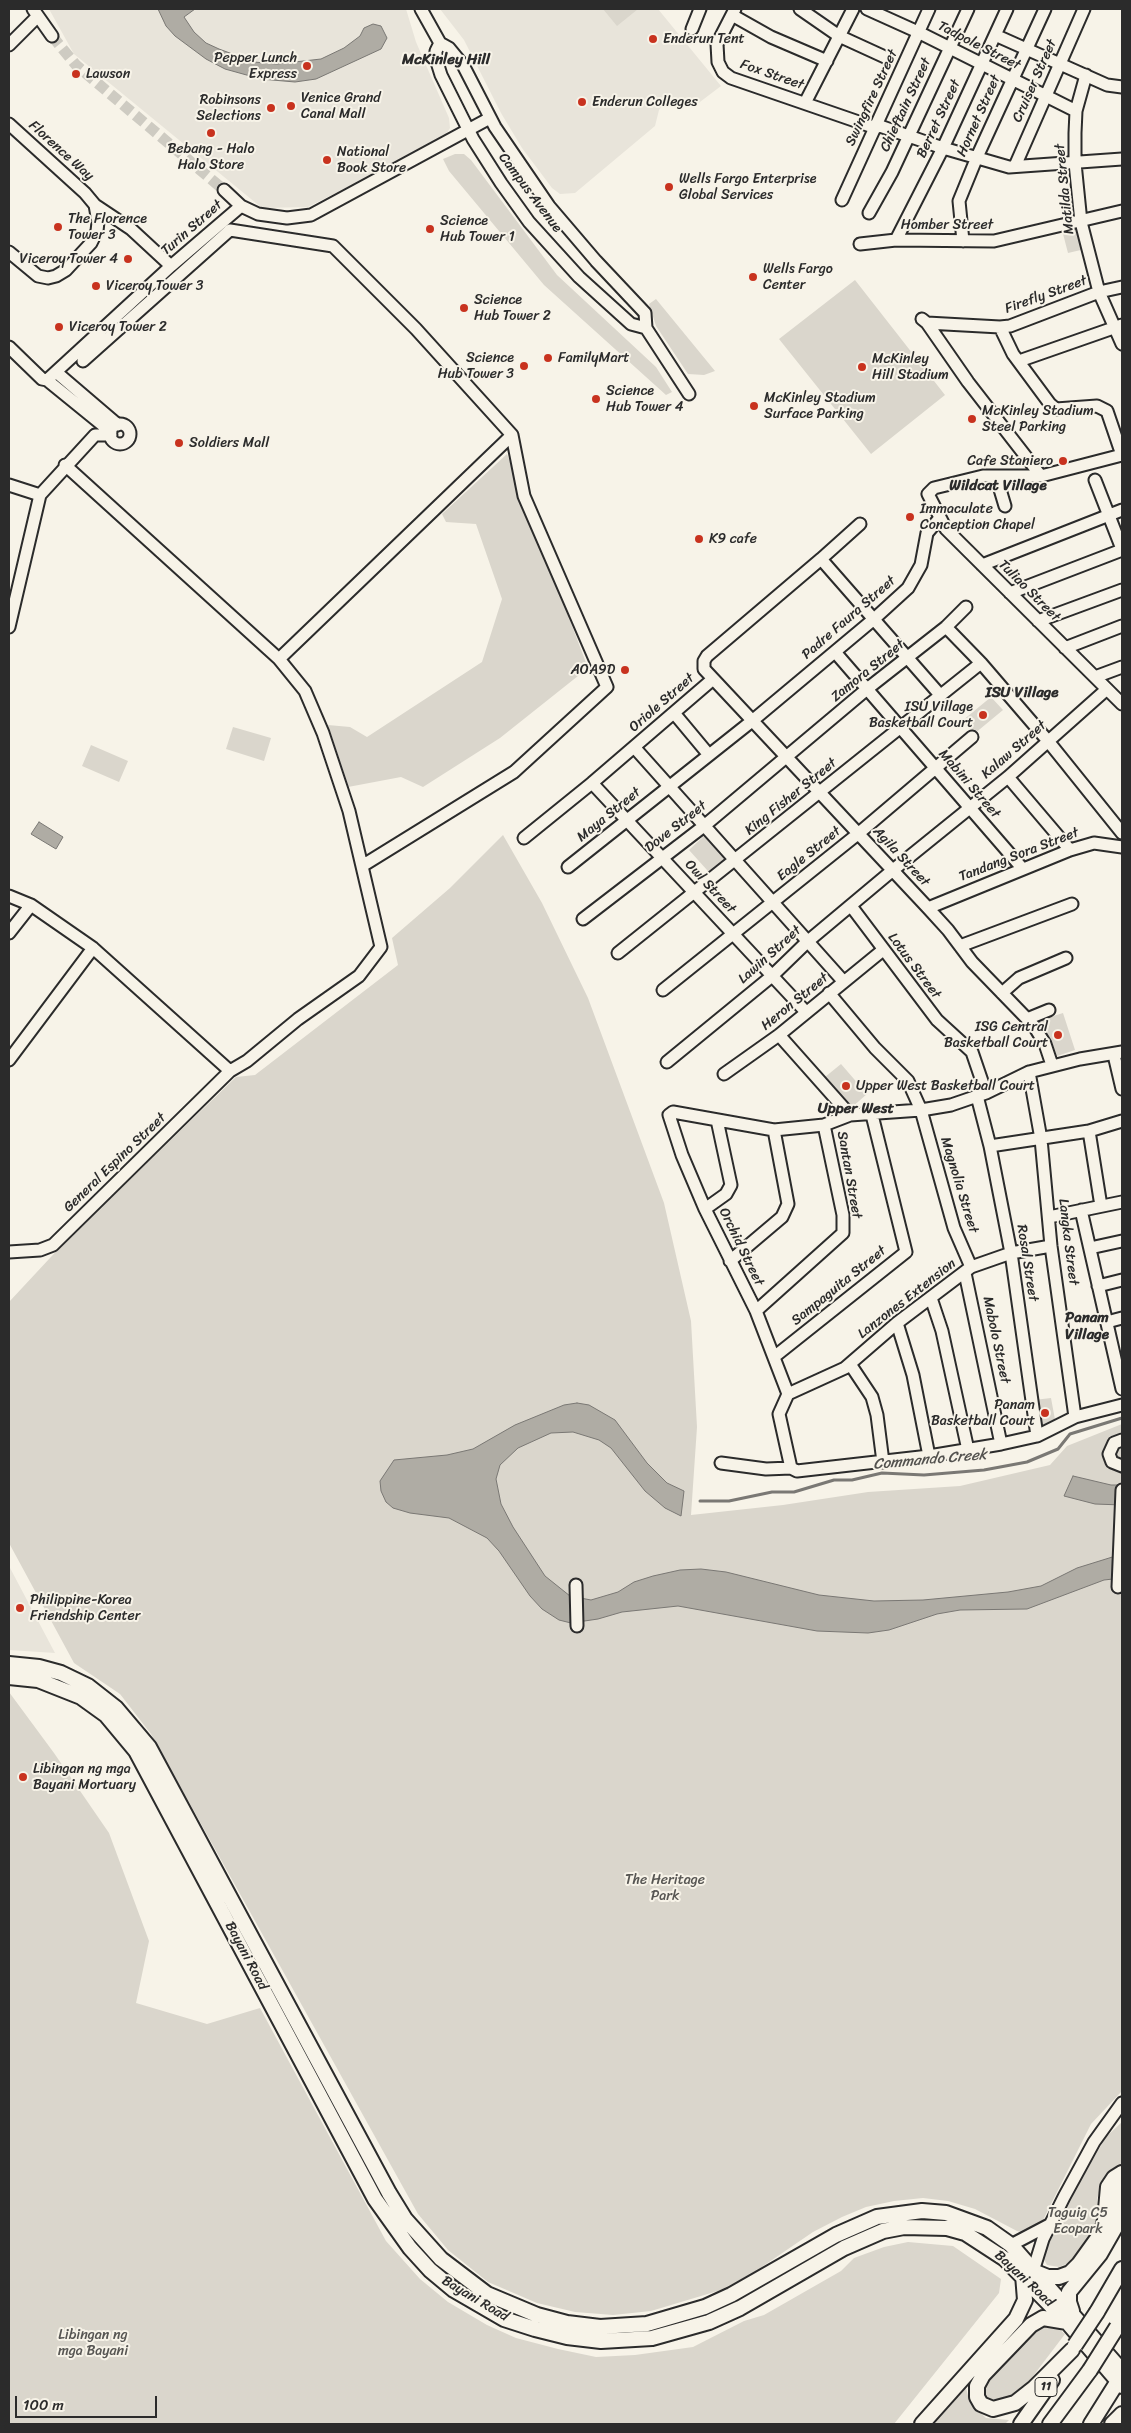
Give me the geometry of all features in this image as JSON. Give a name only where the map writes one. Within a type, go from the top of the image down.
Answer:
[{"type":"main road","name":"Bayani Road","points":[[9,1664],[39,1667],[62,1673],[88,1686],[116,1708],[133,1727],[375,2199],[392,2225],[430,2270],[454,2290],[504,2319],[567,2337],[601,2341],[652,2338],[679,2332],[740,2308],[856,2242],[883,2231],[904,2227],[946,2228],[965,2234],[1032,2272]]},
{"type":"main road","name":"Bayani Road","points":[[9,1677],[38,1680],[81,1697],[106,1716],[155,1770],[405,2219],[441,2259],[487,2294],[512,2305],[567,2323],[600,2327],[647,2324],[705,2307],[731,2295],[836,2235],[877,2217],[922,2211],[946,2213],[986,2228],[1011,2244],[1121,2379]]},
{"type":"main road","points":[[922,2424],[1016,2319],[1025,2300],[1032,2272],[1048,2277],[1059,2277],[1070,2273],[1079,2264],[1102,2232],[1108,2187],[1114,2178],[1122,2173]]},
{"type":"main road","points":[[1074,2348],[1034,2388],[1015,2403],[993,2409],[982,2404],[978,2397],[977,2386],[983,2375],[1031,2325],[1043,2318],[1071,2318],[1069,2292],[1100,2254],[1116,2226],[1118,2216],[1116,2194],[1122,2185]]},
{"type":"main road","name":"11","points":[[1021,2424],[1074,2348],[1122,2269]]},
{"type":"main road","name":"11","points":[[1050,2424],[1090,2370],[1120,2323]]},
{"type":"main road","points":[[1091,2424],[1121,2379]]},
{"type":"main road","points":[[1112,2424],[1122,2414]]},
{"type":"street","name":"Campus Avenue","points":[[421,9],[440,43],[449,48],[463,65],[490,118],[520,167],[549,206],[596,261],[645,313],[646,328],[689,394]]},
{"type":"street","points":[[692,29],[700,9]]},
{"type":"street","points":[[805,103],[852,9]]},
{"type":"street","name":"Tadpole Street","points":[[867,9],[918,32],[1076,111]]},
{"type":"street","name":"Swingfire Street","points":[[842,200],[929,9]]},
{"type":"street","name":"Chieftain Street","points":[[868,213],[882,192],[968,9]]},
{"type":"street","name":"Berret Street","points":[[896,240],[942,148],[1007,9]]},
{"type":"street","name":"Hornet Street","points":[[963,241],[959,202],[1011,80],[1045,9]]},
{"type":"street","name":"Cruiser Street","points":[[1015,166],[1084,9]]},
{"type":"street","points":[[9,46],[36,11],[52,36]]},
{"type":"street","points":[[808,11],[839,36],[887,58]]},
{"type":"street","points":[[734,12],[771,37],[827,61]]},
{"type":"street","name":"Fox Street","points":[[734,12],[718,44],[718,62],[723,72],[731,78],[942,148],[1015,166],[1075,164],[1122,159]]},
{"type":"street","points":[[995,35],[1112,87],[1122,87]]},
{"type":"street","name":"Campus Avenue","points":[[440,43],[436,51],[440,75],[468,130],[500,183],[552,248],[585,283],[631,324],[646,328]]},
{"type":"street","name":"Matilda Street","points":[[1086,75],[1076,111],[1075,164],[1081,222],[1099,292],[1118,326],[1122,344]]},
{"type":"street","name":"Turin Street","points":[[52,376],[171,266],[240,206],[258,214],[287,218],[311,215],[490,118]]},
{"type":"street","name":"Florence Way","points":[[9,124],[76,183],[95,205],[131,229],[171,266]]},
{"type":"street","points":[[224,190],[240,206]]},
{"type":"street","points":[[9,252],[38,276],[48,278],[56,276],[66,270],[91,243],[97,231],[98,222],[95,205]]},
{"type":"street","name":"Homber Street","points":[[860,244],[896,240],[994,241],[1122,212]]},
{"type":"street","points":[[83,361],[230,230],[333,246],[416,329],[512,435],[524,496],[607,687],[514,772],[362,866]]},
{"type":"street","name":"Firefly Street","points":[[1041,476],[968,382],[924,321],[1000,327],[1020,323],[1099,292],[1122,287]]},
{"type":"street","points":[[1019,361],[1118,326]]},
{"type":"street","points":[[1000,327],[1013,354],[1050,404],[1056,408],[1098,406],[1107,411],[1122,455],[1041,476],[996,476],[1005,506]]},
{"type":"street","points":[[9,347],[42,379],[52,376],[113,431],[94,435],[40,495],[12,598],[9,627]]},
{"type":"street","points":[[279,658],[512,435]]},
{"type":"street","name":"General Espino Street","points":[[9,1252],[40,1250],[53,1244],[230,1071],[247,1061],[298,1019],[353,981],[369,966],[381,947],[349,811],[312,704],[305,690],[279,658],[65,465]]},
{"type":"street","name":"Tuliao Street","points":[[996,476],[983,476],[929,491],[928,494],[939,519],[946,529],[1122,704]]},
{"type":"street","points":[[1010,593],[1122,550],[1095,480]]},
{"type":"street","points":[[9,485],[40,495]]},
{"type":"street","points":[[982,565],[1122,510]]},
{"type":"street","name":"Padre Faura Street","points":[[752,721],[874,619],[908,588],[921,565],[927,533],[939,519]]},
{"type":"street","name":"Oriole Street","points":[[524,838],[592,783],[713,679],[704,669],[704,661],[708,656],[822,560],[860,524]]},
{"type":"street","points":[[822,560],[941,696]]},
{"type":"street","points":[[1038,621],[1122,590]]},
{"type":"street","name":"Zamora Street","points":[[787,757],[867,689],[946,627],[966,606]]},
{"type":"street","points":[[1065,648],[1122,626]]},
{"type":"street","points":[[946,627],[981,663],[1122,833]]},
{"type":"street","name":"Mabini Street","points":[[835,652],[1022,868]]},
{"type":"street","name":"King Fisher Street","points":[[618,953],[981,663]]},
{"type":"street","points":[[1095,677],[1122,667]]},
{"type":"street","name":"Agila Street","points":[[713,679],[859,833],[1027,1019],[1045,1044],[1052,1065]]},
{"type":"street","name":"Kalaw Street","points":[[893,870],[1008,777],[1107,689]]},
{"type":"street","points":[[674,713],[709,755]]},
{"type":"street","name":"Maya Street","points":[[568,867],[626,819],[752,721]]},
{"type":"street","name":"Eagle Street","points":[[663,990],[859,833],[972,736]]},
{"type":"street","points":[[634,747],[844,982]]},
{"type":"street","name":"Dove Street","points":[[583,920],[661,857],[704,826],[787,757]]},
{"type":"street","points":[[1008,777],[1070,850]]},
{"type":"street","name":"Owl Street","points":[[592,783],[806,1012]]},
{"type":"street","name":"Tandang Sora Street","points":[[928,908],[1070,850],[1094,843],[1122,847]]},
{"type":"street","name":"Lawin Street","points":[[667,1062],[772,976],[807,942],[893,870]]},
{"type":"street","points":[[9,896],[31,905],[93,948],[230,1071]]},
{"type":"street","points":[[960,946],[1072,904]]},
{"type":"street","points":[[9,933],[31,905]]},
{"type":"street","name":"Lotus Street","points":[[850,906],[937,1020],[972,1052],[982,1094]]},
{"type":"street","points":[[9,1060],[93,948]]},
{"type":"street","name":"Heron Street","points":[[724,1074],[779,1035],[883,950]]},
{"type":"street","points":[[1002,993],[1019,978],[1066,958]]},
{"type":"street","name":"Magnolia Street","points":[[829,993],[875,1048],[908,1081],[921,1110],[954,1228],[968,1270]]},
{"type":"street","points":[[1027,1019],[1049,1010]]},
{"type":"street","points":[[779,1035],[850,1115]]},
{"type":"street","points":[[705,1209],[726,1194],[731,1185],[717,1120],[774,1130],[824,1125],[850,1115],[872,1115],[952,1105],[982,1094],[1029,1072],[1080,1059],[1118,1053],[1122,1089]]},
{"type":"street","name":"Langka Street","points":[[1029,1072],[1041,1139],[1051,1246],[1075,1417]]},
{"type":"street","name":"Rosal Street","points":[[982,1094],[990,1146],[1011,1252],[1037,1436]]},
{"type":"street","name":"Orchid Street","points":[[717,1120],[673,1112],[668,1115],[682,1155],[705,1209],[756,1311],[788,1394]]},
{"type":"street","name":"Sampaguita Street","points":[[774,1357],[906,1252],[872,1115]]},
{"type":"street","points":[[990,1146],[1089,1131],[1122,1121]]},
{"type":"street","name":"Santan Street","points":[[756,1311],[843,1233],[844,1215],[824,1125]]},
{"type":"street","points":[[730,1261],[782,1216],[788,1204],[774,1130]]},
{"type":"street","points":[[1089,1131],[1101,1206]]},
{"type":"street","points":[[1049,1216],[1122,1202]]},
{"type":"street","points":[[1081,1210],[1107,1322],[1119,1356],[1122,1389]]},
{"type":"street","points":[[1090,1248],[1122,1241]]},
{"type":"street","name":"Lanzones Extension","points":[[788,1394],[826,1378],[850,1364],[897,1323],[968,1270],[1011,1252],[1051,1246]]},
{"type":"street","name":"Mabolo Street","points":[[968,1270],[1002,1444]]},
{"type":"street","points":[[1098,1286],[1122,1280]]},
{"type":"street","points":[[932,1298],[942,1332],[968,1450]]},
{"type":"street","points":[[1107,1322],[1122,1318]]},
{"type":"street","points":[[897,1323],[913,1375],[929,1456]]},
{"type":"street","points":[[850,1364],[872,1397],[877,1415],[883,1462]]},
{"type":"street","points":[[788,1394],[779,1414],[794,1469]]},
{"type":"street","points":[[721,1463],[766,1469],[794,1469],[883,1462],[929,1456],[1037,1436],[1075,1417],[1122,1405]]},
{"type":"street","points":[[1122,1440],[1114,1443],[1109,1454],[1112,1462],[1122,1466]]},
{"type":"street","points":[[1118,1587],[1122,1490]]},
{"type":"street","points":[[576,1584],[577,1626]]},
{"type":"street","points":[[1032,2272],[1049,2225],[1094,2142],[1122,2103]]},
{"type":"street","points":[[1011,2244],[1049,2225]]},
{"type":"street","points":[[504,2319],[512,2305]]},
{"type":"street","points":[[675,2316],[679,2332]]},
{"type":"shaded area","name":"Venice Grand Canal Mall","points":[[49,9],[406,9],[416,42],[449,118],[450,128],[443,139],[308,207],[262,208],[74,54]]},
{"type":"shaded area","points":[[158,9],[195,9],[184,17],[194,32],[206,43],[254,62],[277,64],[321,59],[344,48],[360,36],[364,28],[373,24],[381,26],[387,38],[381,49],[316,79],[295,82],[261,79],[225,69],[206,59],[175,36],[166,26]]},
{"type":"shaded area","name":"Enderun Colleges","points":[[440,9],[658,9],[721,86],[692,108],[686,102],[678,100],[664,104],[659,110],[655,126],[575,193],[560,194],[552,188],[522,148],[501,113],[464,40]]},
{"type":"shaded area","points":[[39,822],[63,837],[56,849],[31,834]]},
{"type":"shaded area","points":[[577,1403],[589,1405],[615,1420],[647,1463],[667,1483],[684,1491],[681,1516],[665,1508],[645,1491],[611,1448],[599,1440],[573,1432],[551,1433],[518,1448],[500,1465],[496,1479],[501,1504],[513,1527],[545,1576],[570,1596],[591,1600],[618,1592],[634,1582],[653,1576],[680,1570],[701,1569],[726,1572],[819,1595],[874,1601],[923,1600],[1008,1592],[1041,1586],[1077,1568],[1122,1554],[1122,1578],[1104,1580],[1027,1609],[960,1610],[937,1614],[889,1630],[868,1633],[817,1631],[678,1606],[622,1612],[598,1619],[571,1623],[559,1620],[542,1609],[530,1596],[499,1551],[487,1538],[449,1518],[410,1513],[393,1508],[386,1502],[381,1491],[380,1481],[394,1460],[447,1455],[473,1449],[515,1425],[564,1405]]},
{"type":"shaded area","points":[[1073,1476],[1111,1485],[1122,1485],[1122,1505],[1095,1504],[1064,1496]]},
{"type":"shaded area","name":"Philippine-Korea Friendship Center","points":[[9,1566],[55,1653],[9,1650]]},
{"type":"green space","points":[[603,9],[638,9],[617,26]]},
{"type":"green space","points":[[455,154],[464,154],[471,160],[557,275],[656,367],[672,392],[666,395],[544,285],[449,171],[443,159]]},
{"type":"green space","points":[[1080,226],[1085,249],[1068,253],[1062,230]]},
{"type":"green space","name":"McKinley Hill Stadium","points":[[855,280],[945,395],[871,454],[779,339]]},
{"type":"green space","points":[[656,299],[715,371],[704,375],[688,374],[656,326],[649,304]]},
{"type":"green space","points":[[507,454],[588,668],[500,738],[423,787],[401,777],[348,787],[328,725],[350,727],[367,737],[482,662],[502,599],[476,524],[446,522],[442,514]]},
{"type":"green space","name":"ISU Village Basketball Court","points":[[991,697],[1003,710],[974,734],[962,721]]},
{"type":"green space","points":[[233,727],[271,738],[264,761],[226,749]]},
{"type":"green space","points":[[91,745],[128,761],[119,782],[82,766]]},
{"type":"green space","name":"The Heritage Park","points":[[503,835],[542,903],[588,998],[664,1203],[691,1321],[697,1427],[691,1515],[783,1505],[868,1492],[960,1486],[1050,1465],[1067,1446],[1122,1424],[1122,2091],[1091,2124],[1042,2222],[1035,2230],[1025,2233],[1017,2231],[975,2209],[948,2201],[923,2198],[894,2201],[866,2207],[842,2217],[813,2232],[753,2273],[721,2290],[651,2311],[613,2315],[575,2312],[537,2303],[488,2282],[448,2250],[418,2214],[151,1734],[120,1694],[74,1663],[9,1543],[9,1302],[63,1244],[236,1077],[255,1075],[398,965],[392,938],[450,888]]},
{"type":"green space","points":[[705,835],[732,865],[716,880],[689,850]]},
{"type":"green space","name":"ISG Central Basketball Court","points":[[1063,1013],[1075,1050],[1054,1057],[1041,1020]]},
{"type":"green space","name":"Upper West Basketball Court","points":[[841,1064],[867,1094],[851,1108],[825,1077]]},
{"type":"green space","name":"Panam Basketball Court","points":[[1051,1398],[1056,1425],[1039,1428],[1034,1400]]},
{"type":"green space","name":"Libingan ng mga Bayani","points":[[9,1692],[109,1833],[149,1941],[136,2003],[207,2024],[260,2008],[386,2241],[420,2279],[448,2302],[487,2325],[516,2338],[596,2357],[635,2355],[693,2347],[744,2321],[764,2315],[841,2271],[854,2258],[884,2247],[908,2242],[953,2246],[1001,2279],[999,2293],[894,2424],[9,2424]]},
{"type":"green space","name":"Taguig C5 Ecopark","points":[[1122,2122],[1122,2169],[1103,2180],[1097,2199],[1097,2224],[1073,2261],[1059,2267],[1047,2265],[1042,2256],[1049,2235],[1106,2137]]},
{"type":"green space","points":[[1045,2322],[1053,2324],[1065,2334],[1024,2388],[1008,2401],[992,2405],[983,2397],[985,2377]]},
{"type":"green space","points":[[965,2384],[970,2403],[986,2418],[1009,2420],[1005,2424],[931,2424]]},
{"type":"waterway","name":"Commando Creek","points":[[700,1501],[729,1501],[772,1492],[794,1492],[834,1480],[852,1480],[882,1473],[924,1475],[984,1470],[1027,1462],[1058,1449],[1070,1434],[1122,1418]]},
{"type":"tunnel","points":[[52,36],[76,65],[224,190]]},
{"type":"place","name":"Enderun Tent","points":[[653,39]]},
{"type":"place","name":"Pepper Lunch Express","points":[[307,66]]},
{"type":"place","name":"Lawson","points":[[76,74]]},
{"type":"place","name":"Enderun Colleges","points":[[582,102]]},
{"type":"place","name":"Venice Grand Canal Mall","points":[[291,106]]},
{"type":"place","name":"Robinsons Selections","points":[[271,108]]},
{"type":"place","name":"Bebang - Halo Halo Store","points":[[211,133]]},
{"type":"place","name":"National Book Store","points":[[327,160]]},
{"type":"place","name":"Wells Fargo Enterprise Global Services","points":[[669,187]]},
{"type":"place","name":"The Florence Tower 3","points":[[58,227]]},
{"type":"place","name":"Science Hub Tower 1","points":[[430,229]]},
{"type":"place","name":"Viceroy Tower 4","points":[[128,259]]},
{"type":"place","name":"Wells Fargo Center","points":[[753,277]]},
{"type":"place","name":"Viceroy Tower 3","points":[[96,286]]},
{"type":"place","name":"Science Hub Tower 2","points":[[464,308]]},
{"type":"place","name":"Viceroy Tower 2","points":[[59,327]]},
{"type":"place","name":"FamilyMart","points":[[548,358]]},
{"type":"place","name":"Science Hub Tower 3","points":[[524,366]]},
{"type":"place","name":"McKinley Hill Stadium","points":[[862,367]]},
{"type":"place","name":"Science Hub Tower 4","points":[[596,399]]},
{"type":"place","name":"McKinley Stadium Surface Parking","points":[[754,406]]},
{"type":"place","name":"McKinley Stadium Steel Parking","points":[[972,419]]},
{"type":"place","name":"Soldiers Mall","points":[[179,443]]},
{"type":"place","name":"Cafe Staniero","points":[[1063,461]]},
{"type":"place","name":"Immaculate Conception Chapel","points":[[910,517]]},
{"type":"place","name":"K9 cafe","points":[[699,539]]},
{"type":"place","name":"AOA9D","points":[[625,670]]},
{"type":"place","name":"ISU Village Basketball Court","points":[[983,715]]},
{"type":"place","name":"ISG Central Basketball Court","points":[[1058,1035]]},
{"type":"place","name":"Upper West Basketball Court","points":[[846,1086]]},
{"type":"place","name":"Panam Basketball Court","points":[[1045,1413]]},
{"type":"place","name":"Philippine-Korea Friendship Center","points":[[20,1608]]},
{"type":"place","name":"Libingan ng mga Bayani Mortuary","points":[[23,1777]]},
{"type":"district","name":"McKinley Hill","points":[[446,60]]},
{"type":"district","name":"Wildcat Village","points":[[998,486]]},
{"type":"district","name":"ISU Village","points":[[1022,693]]},
{"type":"district","name":"Upper West","points":[[856,1109]]},
{"type":"district","name":"Panam Village","points":[[1087,1326]]}]
